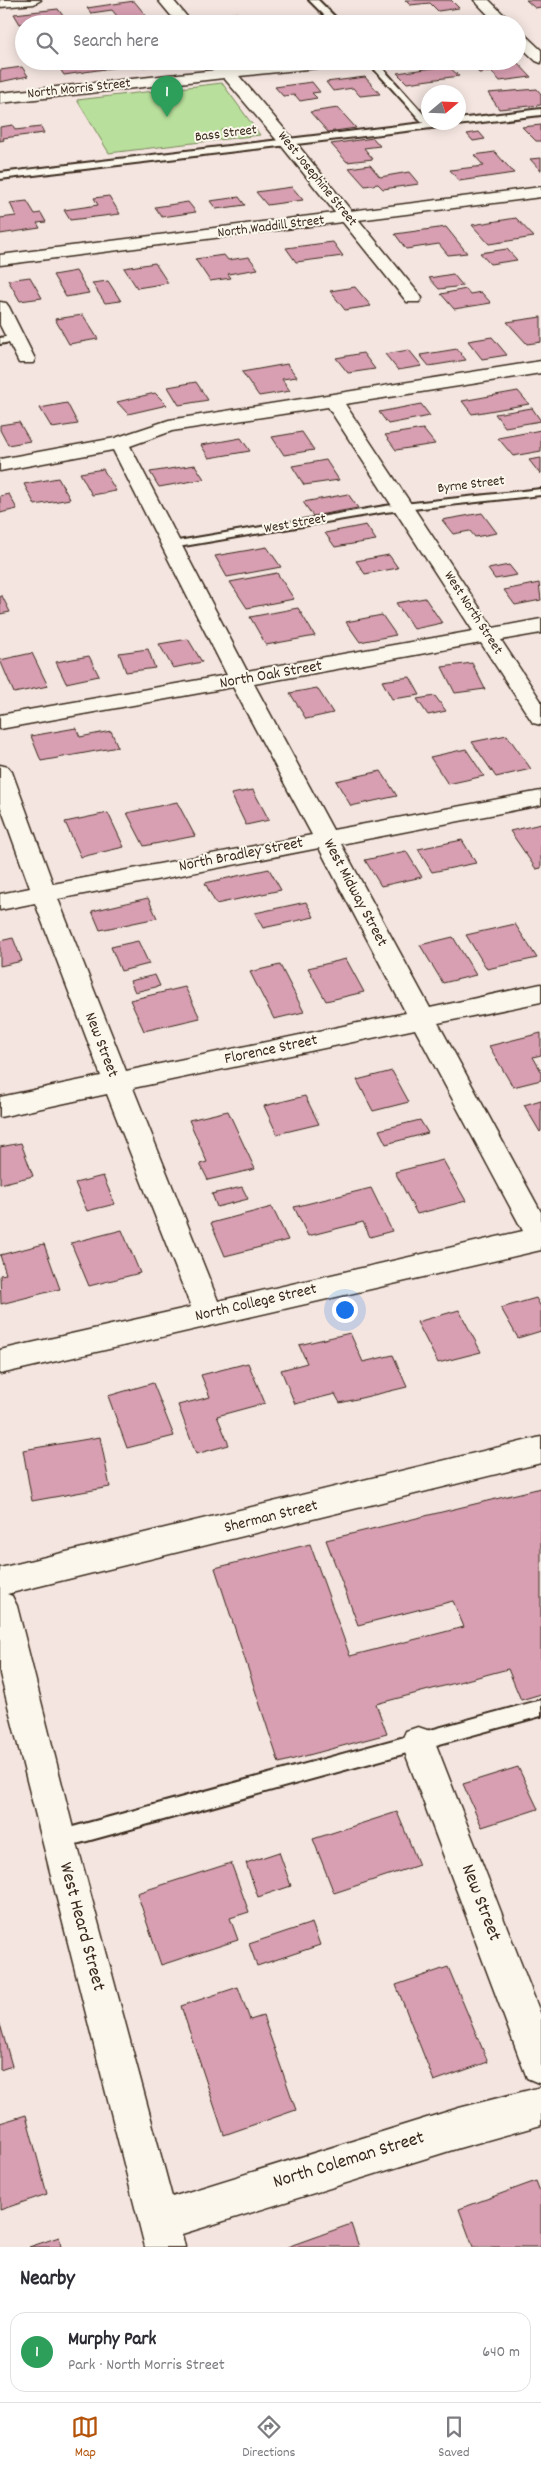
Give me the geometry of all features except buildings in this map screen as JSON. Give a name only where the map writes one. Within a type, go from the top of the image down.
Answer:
[{"type":"street","points":[[0,3],[34,0]]},
{"type":"street","points":[[165,0],[178,15]]},
{"type":"street","points":[[481,0],[497,15]]},
{"type":"street","points":[[526,40],[541,40]]},
{"type":"street","points":[[526,45],[541,58]]},
{"type":"street","name":"North Morris Street","points":[[0,98],[201,70]]},
{"type":"street","name":"West Josephine Street","points":[[226,70],[349,217],[413,298]]},
{"type":"street","name":"North Waddill Street","points":[[0,260],[541,192]]},
{"type":"street","points":[[0,307],[8,340],[26,359]]},
{"type":"street","points":[[0,465],[119,442],[169,426],[541,367]]},
{"type":"street","points":[[333,400],[405,508]]},
{"type":"street","points":[[119,442],[172,545]]},
{"type":"street","name":"West North Street","points":[[405,508],[541,718]]},
{"type":"street","name":"West Midway Street","points":[[172,545],[241,681],[541,1238]]},
{"type":"street","name":"North Oak Street","points":[[0,722],[241,681],[541,626]]},
{"type":"street","name":"New Street","points":[[0,772],[43,894],[116,1083],[209,1314]]},
{"type":"street","name":"North Bradley Street","points":[[0,902],[541,798]]},
{"type":"street","name":"Florence Street","points":[[0,1107],[541,993]]},
{"type":"street","name":"North College Street","points":[[0,1362],[541,1238]]},
{"type":"street","name":"Sherman Street","points":[[0,1582],[541,1450]]},
{"type":"street","name":"West Heard Street","points":[[0,1606],[58,1840],[162,2234]]},
{"type":"street","name":"New Street","points":[[418,1742],[541,2065]]},
{"type":"street","name":"North Coleman Street","points":[[162,2234],[459,2128],[541,2106]]},
{"type":"lane","points":[[313,0],[329,15]]},
{"type":"lane","points":[[379,70],[421,116]]},
{"type":"lane","name":"Bass Street","points":[[466,121],[541,112]]},
{"type":"lane","name":"Bass Street","points":[[0,176],[286,141],[421,127]]},
{"type":"lane","name":"Byrne Street","points":[[405,508],[541,492]]},
{"type":"lane","name":"West Street","points":[[172,545],[384,509],[405,508]]},
{"type":"lane","points":[[58,1840],[541,1708]]},
{"type":"green space","points":[[222,83],[260,135],[109,153],[77,100]]},
{"type":"place","name":"Murphy Park","points":[[167,117]]}]
